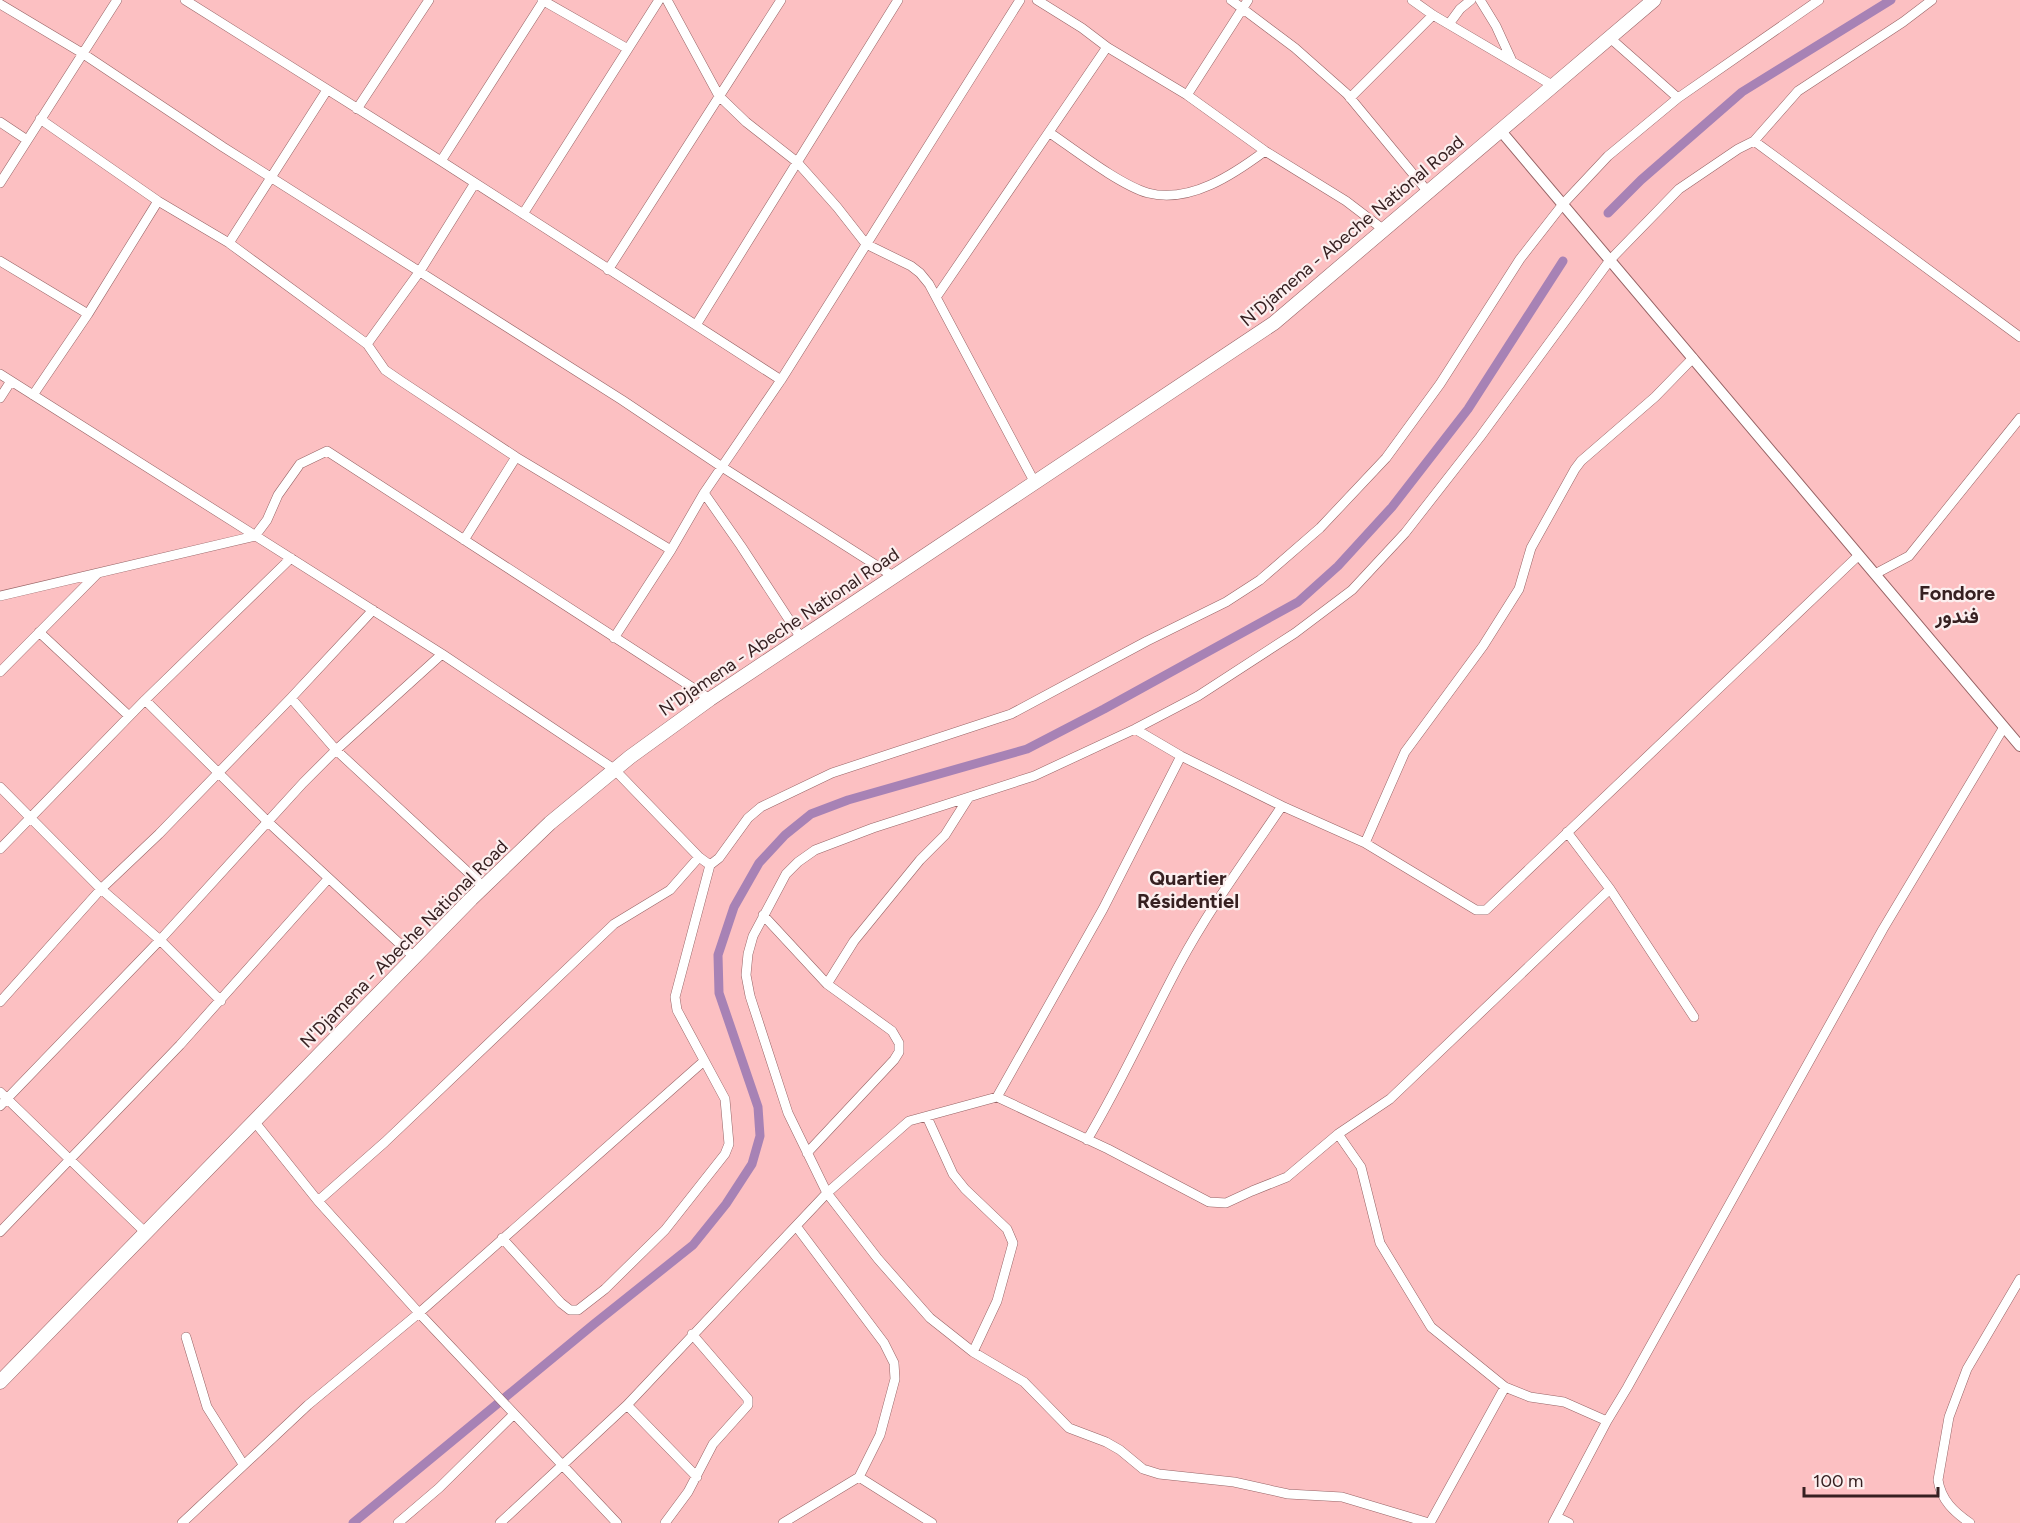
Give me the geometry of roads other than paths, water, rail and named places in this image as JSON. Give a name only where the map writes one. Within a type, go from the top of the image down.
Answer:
[{"type":"highway","name":"N'Djamena - Abeche National Road","points":[[0,1382],[484,887],[550,823],[614,769],[710,699],[1274,322],[1654,0]]},
{"type":"main road","points":[[1500,130],[2020,746]]},
{"type":"street","points":[[0,183],[117,0]]},
{"type":"street","points":[[185,0],[441,161],[781,380]]},
{"type":"street","points":[[357,109],[429,0]]},
{"type":"street","points":[[441,161],[543,0],[628,49]]},
{"type":"street","points":[[523,214],[659,0]]},
{"type":"street","points":[[668,0],[719,96],[746,122],[797,162],[866,244],[920,273],[937,296],[1035,483]]},
{"type":"street","points":[[608,270],[781,0]]},
{"type":"street","points":[[696,325],[898,0]]},
{"type":"street","points":[[614,638],[671,550],[704,493],[781,380],[1020,0]]},
{"type":"street","points":[[1037,0],[1082,28],[1107,47],[1186,94],[1265,150],[1346,201],[1384,230]]},
{"type":"street","points":[[1231,0],[1245,4],[1350,98],[1428,192]]},
{"type":"street","points":[[1412,0],[1552,85]]},
{"type":"street","points":[[1449,24],[1460,9],[1471,0]]},
{"type":"street","points":[[1480,0],[1496,26],[1512,61]]},
{"type":"street","points":[[502,1238],[561,1303],[570,1310],[578,1310],[605,1289],[665,1230],[724,1154],[729,1144],[725,1099],[675,1003],[710,865],[719,858],[748,818],[761,807],[832,773],[1011,714],[1147,641],[1226,602],[1260,580],[1320,528],[1386,458],[1440,384],[1520,258],[1563,204],[1608,156],[1678,98],[1819,0]]},
{"type":"street","points":[[1505,1387],[1430,1523],[1342,1497],[1288,1494],[1234,1482],[1159,1474],[1143,1469],[1106,1442],[1069,1428],[1024,1382],[973,1352],[930,1318],[907,1293],[827,1192],[788,1113],[750,996],[746,975],[747,954],[763,915],[786,874],[815,850],[873,828],[1034,776],[1135,729],[1198,696],[1295,633],[1352,590],[1405,532],[1480,437],[1610,260],[1679,189],[1738,149],[1754,141],[1798,91],[1903,22],[1932,0]]},
{"type":"street","points":[[0,4],[82,53],[223,147],[622,400],[893,576]]},
{"type":"street","points":[[1186,94],[1245,4]]},
{"type":"street","points":[[1350,98],[1434,15]]},
{"type":"street","points":[[1610,38],[1678,98]]},
{"type":"street","points":[[937,296],[1107,47]]},
{"type":"street","points":[[229,243],[327,90]]},
{"type":"street","points":[[40,119],[158,201],[229,243],[367,344],[385,370],[516,457],[671,550]]},
{"type":"street","points":[[0,122],[27,140]]},
{"type":"street","points":[[1050,133],[1123,181],[1146,192],[1159,195],[1194,191],[1229,176],[1265,150]]},
{"type":"street","points":[[1754,141],[2020,337]]},
{"type":"street","points":[[367,344],[420,271],[475,183]]},
{"type":"street","points":[[33,394],[88,314],[158,201]]},
{"type":"street","points":[[0,261],[88,314]]},
{"type":"street","points":[[1365,843],[1405,753],[1483,646],[1519,589],[1531,548],[1581,461],[1655,397],[1693,358]]},
{"type":"street","points":[[0,374],[442,654],[614,769],[699,857],[710,865]]},
{"type":"street","points":[[0,398],[11,381]]},
{"type":"street","points":[[1875,574],[1909,556],[2020,418]]},
{"type":"street","points":[[0,596],[255,536],[267,520],[278,495],[300,464],[327,451],[710,699]]},
{"type":"street","points":[[464,540],[516,457]]},
{"type":"street","points":[[704,493],[801,638]]},
{"type":"street","points":[[1135,729],[1181,756],[1282,806],[1365,843],[1426,882],[1480,911],[1486,910],[1859,555]]},
{"type":"street","points":[[0,849],[145,700],[291,558]]},
{"type":"street","points":[[0,672],[98,573]]},
{"type":"street","points":[[0,1002],[101,889],[159,834],[373,610]]},
{"type":"street","points":[[39,632],[129,716]]},
{"type":"street","points":[[0,1106],[4,1095],[160,940],[336,750],[442,654]]},
{"type":"street","points":[[291,698],[336,750],[484,887]]},
{"type":"street","points":[[145,700],[267,822],[414,957]]},
{"type":"street","points":[[1569,1523],[1555,1520],[1607,1420],[1627,1389],[1883,929],[2004,727]]},
{"type":"street","points":[[997,1096],[1103,909],[1181,756]]},
{"type":"street","points":[[0,787],[101,889],[160,940],[221,1001]]},
{"type":"street","points":[[827,984],[854,941],[920,860],[945,836],[969,797]]},
{"type":"street","points":[[1087,1140],[1106,1108],[1179,964],[1210,913],[1282,806]]},
{"type":"street","points":[[1567,832],[1610,890],[1694,1017]]},
{"type":"street","points":[[318,1201],[384,1143],[606,931],[619,920],[670,890],[699,857]]},
{"type":"street","points":[[0,1232],[221,1001],[328,879]]},
{"type":"street","points":[[500,1523],[627,1405],[827,1192],[909,1121],[997,1096],[1209,1202],[1226,1203],[1287,1177],[1338,1134],[1390,1099],[1610,890]]},
{"type":"street","points":[[763,915],[827,984],[891,1031],[899,1042],[899,1052],[807,1153]]},
{"type":"street","points":[[182,1523],[308,1405],[419,1313],[704,1060]]},
{"type":"street","points":[[4,1095],[69,1161],[146,1233]]},
{"type":"street","points":[[927,1117],[953,1174],[965,1189],[1007,1229],[1013,1243],[997,1300],[973,1352]]},
{"type":"street","points":[[254,1121],[318,1201],[419,1313],[618,1523]]},
{"type":"street","points":[[1338,1134],[1361,1167],[1380,1243],[1431,1327],[1505,1387],[1530,1397],[1564,1402],[1607,1420]]},
{"type":"street","points":[[783,1523],[859,1477],[880,1435],[895,1379],[894,1363],[884,1343],[796,1226]]},
{"type":"street","points":[[1970,1523],[1943,1499],[1939,1490],[1938,1480],[1947,1427],[1967,1369],[2020,1279]]},
{"type":"street","points":[[665,1523],[697,1477],[713,1444],[748,1405],[748,1399],[692,1334]]},
{"type":"street","points":[[186,1337],[207,1407],[243,1464]]},
{"type":"street","points":[[627,1405],[697,1477]]},
{"type":"street","points":[[398,1523],[439,1488],[514,1414]]},
{"type":"street","points":[[859,1477],[932,1523]]},
{"type":"waterway","points":[[1608,213],[1641,180],[1742,92],[1891,0]]},
{"type":"waterway","points":[[353,1523],[693,1245],[726,1204],[752,1164],[760,1136],[758,1107],[719,993],[718,955],[734,907],[759,863],[785,835],[811,814],[848,800],[1027,749],[1298,602],[1338,566],[1392,507],[1468,409],[1563,261]]},
{"type":"district","name":"Fondore فندور","points":[[1957,604]]},
{"type":"district","name":"Quartier Résidentiel","points":[[1188,890]]}]
